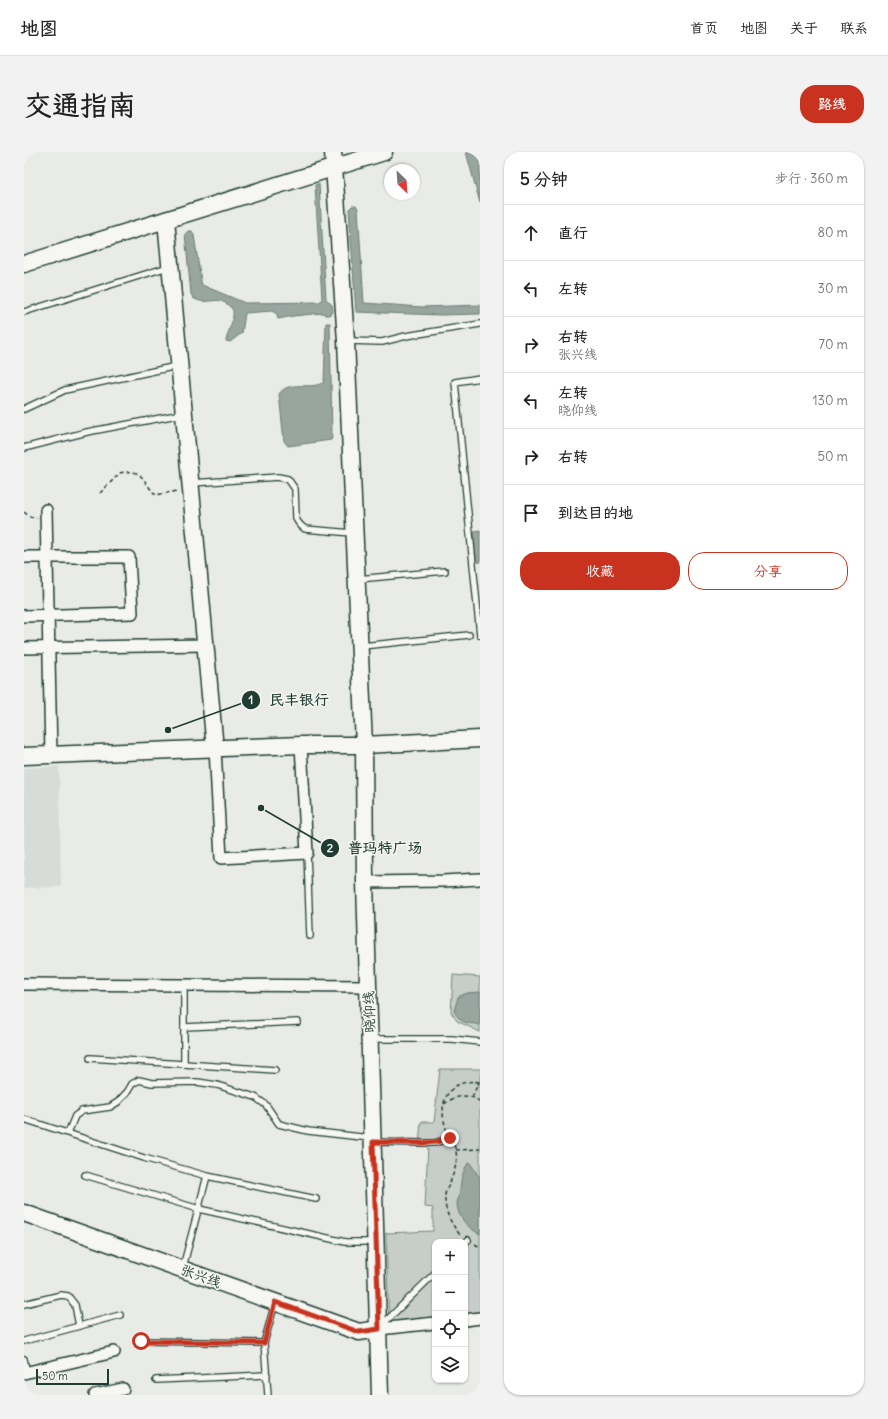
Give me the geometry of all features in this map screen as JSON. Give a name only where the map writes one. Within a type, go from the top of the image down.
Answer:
[{"type":"street","name":"晓仰线","points":[[333,152],[346,341],[364,746],[365,882],[380,1395]]},
{"type":"street","points":[[24,264],[384,152]]},
{"type":"street","points":[[166,220],[216,749],[221,858],[307,853],[301,746]]},
{"type":"street","points":[[46,515],[52,755]]},
{"type":"street","points":[[24,557],[129,557],[132,613],[24,616]]},
{"type":"street","points":[[24,648],[206,645]]},
{"type":"street","points":[[24,756],[301,746],[364,746],[480,739]]},
{"type":"street","points":[[365,882],[480,879]]},
{"type":"street","points":[[24,984],[368,986]]},
{"type":"street","name":"张兴线","points":[[24,1213],[359,1332],[379,1329]]},
{"type":"street","points":[[468,1320],[480,1318]]},
{"type":"street","points":[[379,1329],[432,1323]]},
{"type":"street","points":[[25,1373],[114,1352]]},
{"type":"street","points":[[95,1395],[123,1389]]},
{"type":"lane","points":[[24,312],[170,267]]},
{"type":"lane","points":[[346,341],[382,342],[406,336],[480,324]]},
{"type":"lane","points":[[24,409],[65,390],[180,366]]},
{"type":"lane","points":[[480,378],[455,382],[477,577],[480,635]]},
{"type":"lane","points":[[24,448],[88,432],[184,413]]},
{"type":"lane","points":[[191,486],[278,477],[288,479],[295,489],[296,518],[301,527],[306,529],[354,534]]},
{"type":"lane","points":[[356,579],[445,571]]},
{"type":"lane","points":[[360,646],[469,635]]},
{"type":"lane","points":[[307,853],[310,936]]},
{"type":"lane","points":[[184,985],[184,1064]]},
{"type":"lane","points":[[184,1027],[298,1022]]},
{"type":"lane","points":[[370,1039],[452,1039],[480,1042]]},
{"type":"lane","points":[[90,1058],[275,1070]]},
{"type":"lane","points":[[68,1133],[75,1116],[82,1111],[110,1107],[118,1102],[132,1084],[139,1080],[152,1083],[197,1082],[217,1085],[255,1097],[266,1105],[279,1124],[308,1131],[373,1140],[423,1143],[436,1142],[450,1138]]},
{"type":"lane","points":[[24,1119],[144,1158],[207,1176],[316,1199]]},
{"type":"lane","points":[[85,1175],[199,1210],[345,1242],[376,1242]]},
{"type":"lane","points":[[183,1269],[207,1176]]},
{"type":"lane","points":[[379,1329],[433,1275]]},
{"type":"lane","points":[[24,1304],[61,1295],[68,1296],[74,1305],[79,1326]]},
{"type":"lane","points":[[268,1395],[264,1343],[275,1302]]},
{"type":"lane","points":[[24,1341],[120,1315]]},
{"type":"lane","points":[[141,1341],[264,1343]]},
{"type":"lane","points":[[24,1359],[25,1373]]},
{"type":"lane","points":[[156,1380],[267,1375]]},
{"type":"path","points":[[100,493],[120,473],[135,472],[142,477],[149,490],[156,494],[191,486]]},
{"type":"path","points":[[24,512],[30,517],[46,515]]},
{"type":"path","points":[[463,1239],[452,1225],[445,1204],[445,1195],[455,1169],[457,1155],[445,1124],[444,1104],[445,1098],[451,1089],[460,1083],[471,1080],[480,1081],[472,1097]]},
{"type":"path","points":[[444,1104],[458,1097],[468,1095],[480,1102]]},
{"type":"path","points":[[456,1150],[480,1149]]},
{"type":"path","points":[[468,1243],[480,1247]]},
{"type":"shaded area","points":[[466,152],[480,152],[480,203]]},
{"type":"shaded area","points":[[319,184],[326,299],[332,305],[333,311],[329,315],[325,315],[323,313],[278,319],[277,314],[272,311],[245,313],[242,333],[230,342],[226,341],[233,319],[233,310],[227,304],[218,300],[199,301],[193,298],[191,294],[185,234],[192,231],[194,235],[202,285],[245,303],[320,302],[322,299],[315,185]]},
{"type":"shaded area","points":[[352,206],[356,206],[358,209],[364,303],[422,307],[480,305],[480,314],[440,315],[356,312],[349,209]]},
{"type":"shaded area","points":[[326,323],[330,323],[332,437],[331,440],[288,446],[284,441],[279,394],[288,387],[313,386],[324,382]]},
{"type":"shaded area","points":[[480,530],[480,563],[475,560],[474,536],[475,531]]},
{"type":"shaded area","points":[[59,766],[61,887],[24,888],[24,768]]},
{"type":"shaded area","points":[[453,975],[480,977],[480,1032],[457,1021],[451,1012]]},
{"type":"shaded area","points":[[480,992],[480,1025],[468,1023],[459,1019],[454,1011],[458,997],[467,993]]},
{"type":"shaded area","points":[[440,1069],[480,1069],[480,1316],[468,1317],[468,1239],[432,1239],[432,1320],[389,1324],[386,1233],[433,1231],[433,1208],[425,1207],[428,1145],[419,1145],[421,1122],[434,1122]]},
{"type":"shaded area","points":[[468,1163],[470,1163],[480,1178],[480,1234],[471,1229],[464,1222],[457,1208],[462,1176]]},
{"type":"place","name":"民丰银行","points":[[168,730]]},
{"type":"place","name":"普玛特广场","points":[[261,808]]},
{"type":"route","points":[[141,1341],[264,1343],[275,1302],[359,1332],[379,1329],[373,1142],[423,1143],[436,1142],[450,1138]]}]
